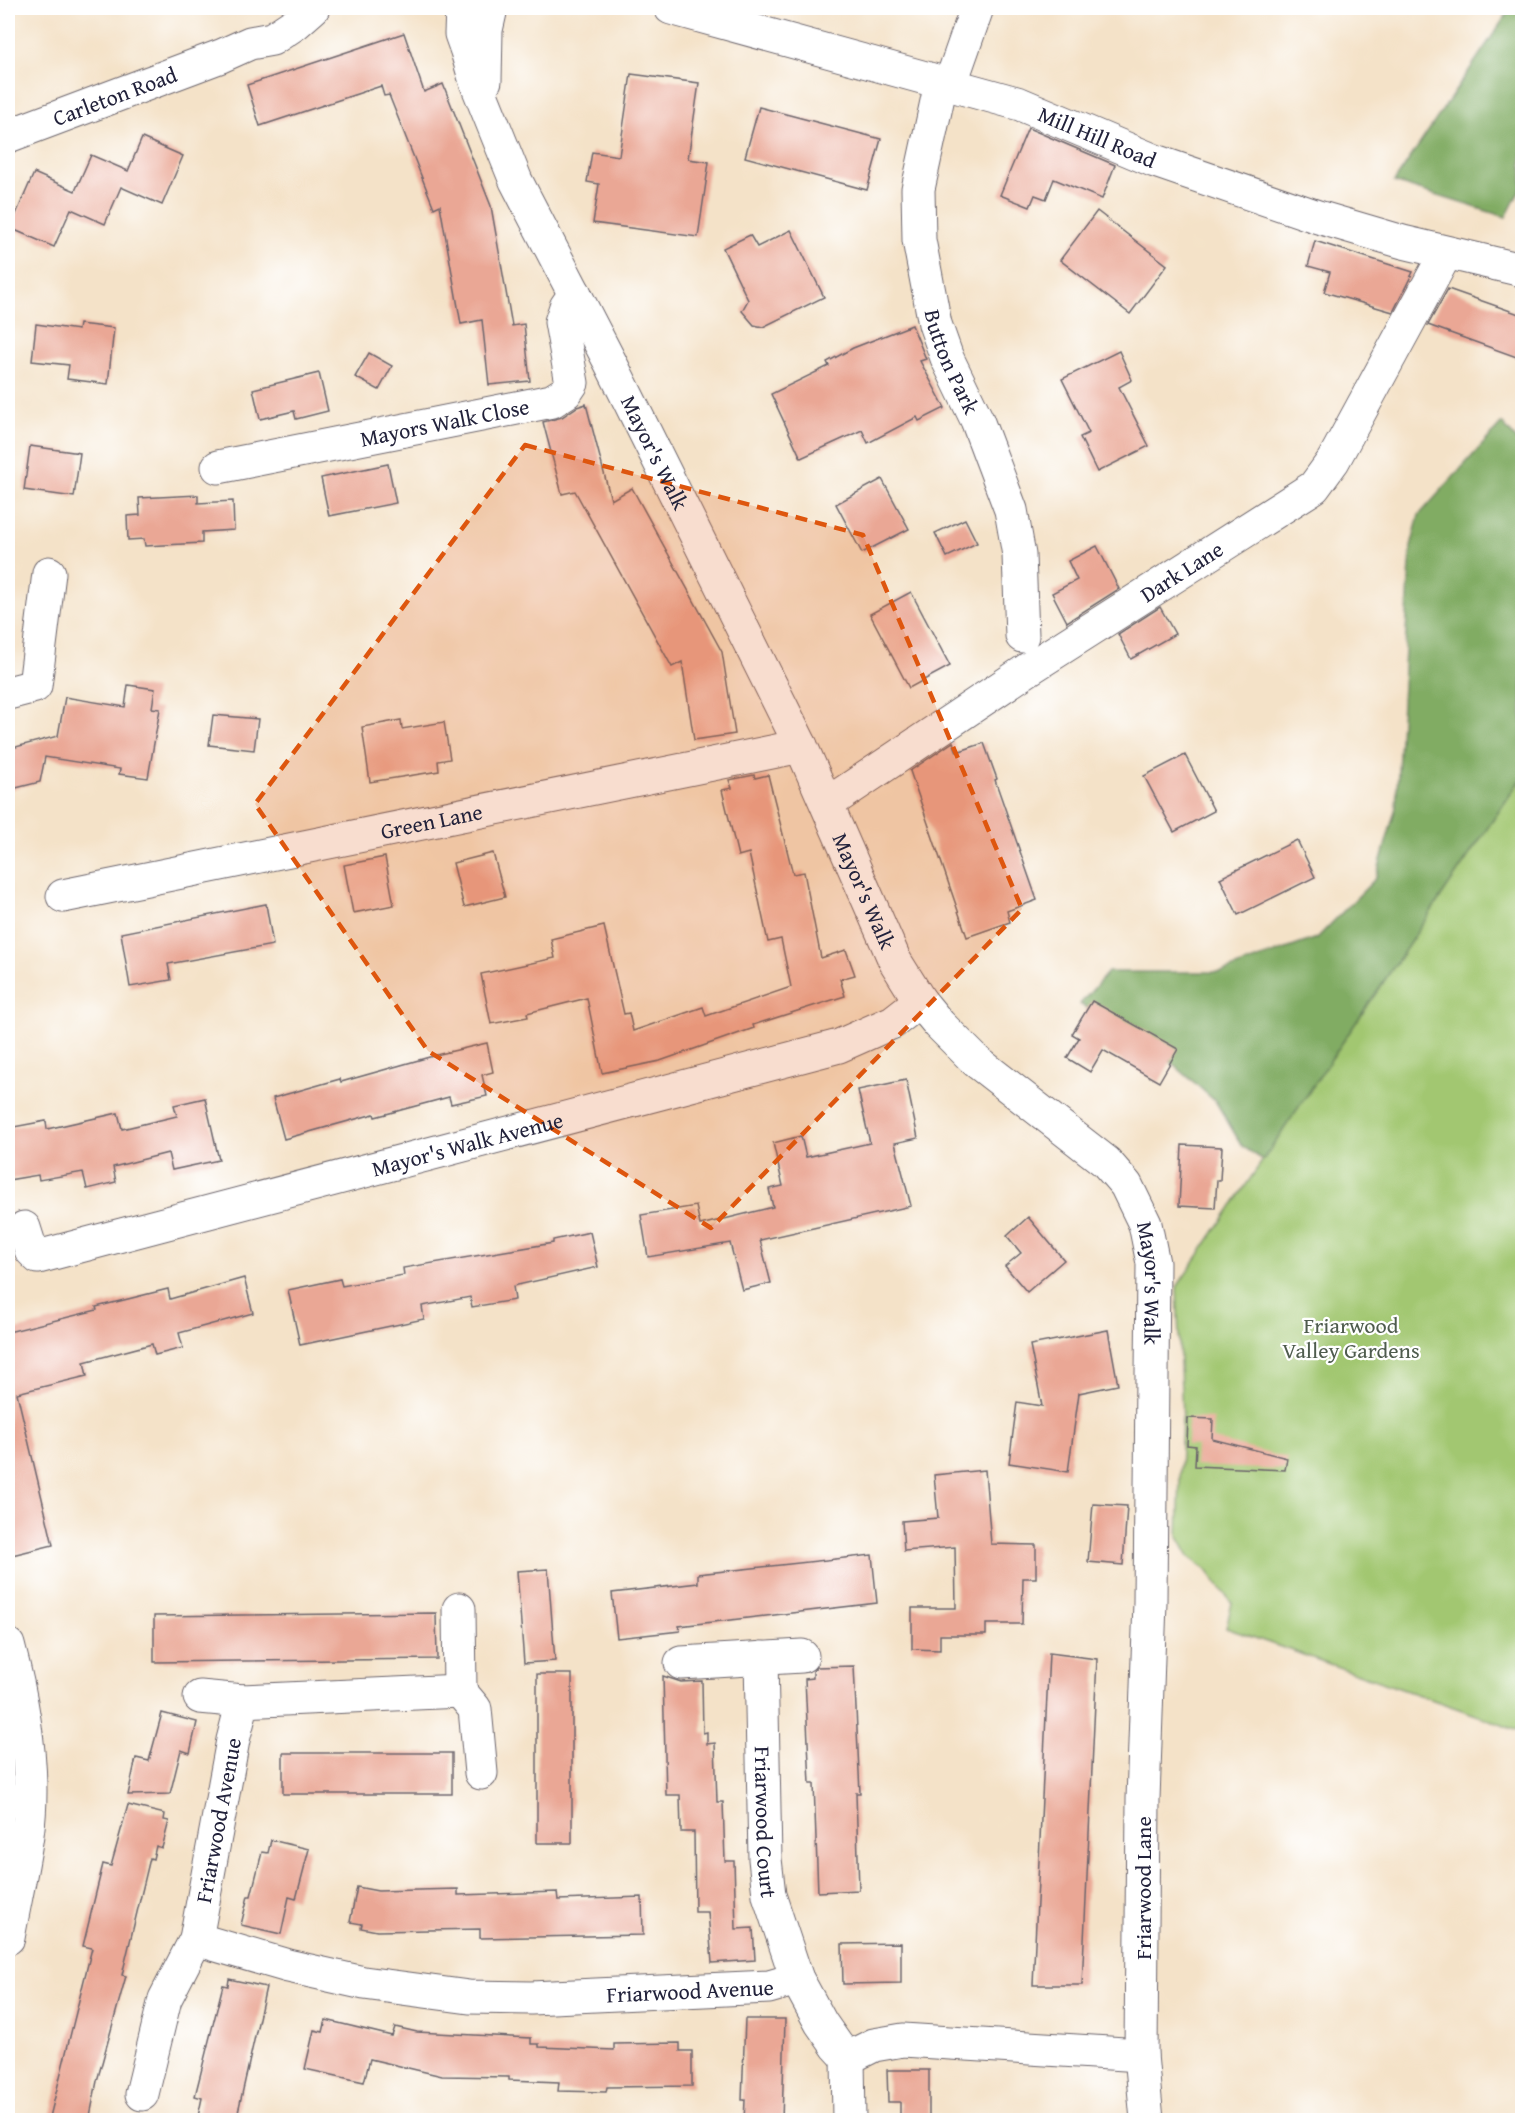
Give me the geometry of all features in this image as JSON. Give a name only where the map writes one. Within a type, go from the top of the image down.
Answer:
[{"type":"main road","name":"Carleton Road","points":[[221,56],[273,29],[286,8]]},
{"type":"main road","name":"Carleton Road","points":[[8,136],[250,44],[272,39],[313,8]]},
{"type":"main road","name":"Mayor's Walk","points":[[462,8],[461,34],[477,82],[516,181],[801,747],[895,961],[920,1001],[939,1024],[976,1061],[1106,1162],[1126,1185],[1145,1224],[1153,1263],[1149,1655]]},
{"type":"main road","name":"Mayor's Walk","points":[[485,101],[486,30],[491,8]]},
{"type":"main road","name":"Mill Hill Road","points":[[671,8],[1020,104],[1155,161],[1318,216],[1446,253],[1522,270]]},
{"type":"main road","name":"Button Park","points":[[976,8],[945,84],[918,189],[919,240],[935,324],[947,358],[977,420],[1011,510],[1019,555],[1022,636]]},
{"type":"main road","name":"Dark Lane","points":[[828,804],[1027,670],[1314,487],[1333,460],[1446,253]]},
{"type":"main road","name":"Mayors Walk Close","points":[[218,467],[552,401],[566,392],[572,383],[561,322],[574,294]]},
{"type":"main road","points":[[8,693],[35,686],[49,573]]},
{"type":"main road","name":"Green Lane","points":[[63,896],[801,747]]},
{"type":"main road","name":"Mayor's Walk Avenue","points":[[24,1228],[31,1250],[38,1257],[839,1046],[893,1022],[920,1001]]},
{"type":"main road","points":[[459,1609],[460,1691],[475,1709],[481,1773]]},
{"type":"main road","points":[[8,1645],[23,1714],[30,1778],[27,1833],[8,1938]]},
{"type":"main road","name":"Friarwood Lane","points":[[1148,2121],[1142,2055],[1143,1799],[1149,1655]]},
{"type":"main road","points":[[681,1663],[802,1656]]},
{"type":"main road","name":"Friarwood Court","points":[[761,1658],[765,1859],[769,1895],[797,1979]]},
{"type":"main road","points":[[200,1697],[243,1701],[460,1691]]},
{"type":"main road","name":"Friarwood Avenue","points":[[142,2094],[165,1999],[196,1939],[233,1740],[243,1701]]},
{"type":"main road","name":"Friarwood Avenue","points":[[196,1939],[288,1966],[364,1983],[469,1998],[531,1998],[769,1987],[797,1979],[821,2023],[848,2058]]},
{"type":"main road","points":[[849,2121],[848,2058],[874,2045],[903,2040],[1142,2055]]},
{"type":"highlighted area","points":[[525,445],[863,535],[1022,909],[711,1228],[428,1051],[255,804]]},
{"type":"green space","points":[[1511,8],[1522,8],[1522,186],[1506,217],[1394,182]]},
{"type":"green space","points":[[1502,423],[1522,446],[1522,572],[1514,584],[1522,590],[1522,777],[1263,1160],[1242,1146],[1216,1102],[1171,1062],[1080,1004],[1108,972],[1222,972],[1317,938],[1376,878],[1396,807],[1411,546],[1419,515]]},
{"type":"green space","name":"Friarwood Valley Gardens","points":[[1522,777],[1522,1733],[1226,1628],[1232,1603],[1206,1569],[1189,1557],[1178,1537],[1182,1417],[1177,1287]]},
{"type":"building","points":[[404,33],[424,92],[443,84],[491,206],[512,326],[524,324],[530,381],[489,385],[482,320],[461,324],[440,205],[434,208],[389,95],[384,96],[381,86],[260,126],[247,85]]},
{"type":"building","points":[[631,74],[699,83],[688,159],[709,162],[698,237],[593,223],[599,184],[587,182],[592,152],[619,156]]},
{"type":"building","points":[[759,107],[881,139],[867,190],[745,157]]},
{"type":"building","points":[[1028,128],[1115,165],[1102,199],[1054,179],[1046,199],[1035,195],[1030,207],[1000,195]]},
{"type":"building","points":[[142,138],[183,156],[162,205],[121,187],[105,224],[71,209],[54,247],[10,228],[34,173],[75,191],[91,155],[128,171]]},
{"type":"building","points":[[1097,211],[1167,265],[1130,314],[1060,260]]},
{"type":"building","points":[[791,230],[824,297],[763,327],[754,325],[742,311],[748,300],[723,248],[750,235],[757,247]]},
{"type":"building","points":[[1315,241],[1413,272],[1393,312],[1324,292],[1330,272],[1308,266]]},
{"type":"building","points":[[1448,289],[1522,315],[1522,359],[1428,325]]},
{"type":"building","points":[[36,324],[78,330],[79,324],[114,328],[108,384],[67,379],[69,365],[32,361]]},
{"type":"building","points":[[912,325],[926,359],[920,361],[945,408],[919,421],[917,417],[868,443],[862,430],[801,458],[771,394],[829,366],[827,362],[853,348]]},
{"type":"building","points":[[1119,351],[1132,380],[1119,387],[1149,446],[1097,472],[1080,437],[1089,433],[1062,379]]},
{"type":"building","points":[[369,353],[392,366],[379,390],[355,377]]},
{"type":"building","points":[[319,373],[328,411],[296,419],[294,411],[260,419],[253,389]]},
{"type":"building","points":[[586,404],[611,500],[632,488],[722,652],[735,734],[694,740],[682,662],[672,667],[575,491],[562,494],[543,422],[562,417]]},
{"type":"building","points":[[30,446],[80,453],[74,497],[24,490]]},
{"type":"building","points":[[388,464],[396,503],[329,516],[321,478]]},
{"type":"building","points":[[882,479],[909,529],[862,553],[836,504]]},
{"type":"building","points":[[198,495],[198,503],[233,501],[234,530],[202,532],[202,543],[145,546],[144,539],[128,540],[127,516],[140,515],[139,498]]},
{"type":"building","points":[[965,519],[977,543],[947,557],[935,533]]},
{"type":"building","points":[[1097,546],[1119,589],[1067,622],[1052,593],[1077,580],[1068,561]]},
{"type":"building","points":[[911,592],[950,666],[909,688],[870,614]]},
{"type":"building","points":[[1160,607],[1175,634],[1131,659],[1118,634]]},
{"type":"building","points":[[128,685],[155,689],[152,708],[160,709],[148,778],[119,774],[120,769],[45,757],[40,782],[8,790],[8,749],[58,736],[65,697],[125,707]]},
{"type":"building","points":[[213,715],[258,719],[254,750],[209,745]]},
{"type":"building","points":[[401,720],[402,729],[444,722],[450,759],[438,761],[439,771],[370,782],[362,727]]},
{"type":"building","points":[[953,742],[957,752],[984,743],[1037,900],[1007,911],[1010,922],[967,937],[910,771]]},
{"type":"building","points":[[1185,755],[1214,811],[1174,832],[1144,776]]},
{"type":"building","points":[[754,775],[755,778],[768,775],[793,874],[804,872],[821,958],[846,950],[855,975],[840,979],[845,996],[753,1025],[754,1028],[660,1061],[602,1073],[587,998],[527,1013],[528,1017],[491,1024],[481,974],[555,958],[551,939],[604,926],[624,1014],[629,1013],[633,1031],[703,1007],[706,1016],[791,987],[781,939],[768,942],[749,853],[738,856],[722,790],[732,788],[729,780]]},
{"type":"building","points":[[1297,840],[1315,877],[1238,915],[1220,878]]},
{"type":"building","points":[[493,853],[505,897],[464,907],[453,863]]},
{"type":"building","points":[[385,857],[394,905],[353,913],[344,865]]},
{"type":"building","points":[[266,904],[273,945],[168,964],[171,980],[130,987],[121,933]]},
{"type":"building","points":[[1092,1001],[1178,1049],[1159,1082],[1103,1050],[1090,1072],[1067,1058],[1079,1038],[1072,1034]]},
{"type":"building","points":[[487,1043],[493,1072],[482,1075],[487,1096],[451,1104],[449,1097],[375,1117],[374,1114],[284,1139],[273,1098]]},
{"type":"building","points":[[906,1080],[918,1138],[895,1143],[911,1206],[760,1240],[771,1283],[742,1290],[730,1243],[648,1257],[641,1215],[696,1206],[700,1225],[773,1207],[769,1189],[783,1186],[773,1143],[801,1136],[806,1157],[870,1143],[858,1090]]},
{"type":"building","points":[[205,1098],[219,1160],[172,1170],[168,1153],[113,1167],[116,1182],[87,1189],[83,1172],[39,1180],[38,1175],[8,1180],[8,1128],[46,1121],[47,1129],[118,1113],[122,1129],[177,1116],[174,1105]]},
{"type":"building","points":[[1182,1145],[1222,1147],[1215,1208],[1179,1206]]},
{"type":"building","points":[[1028,1217],[1064,1260],[1027,1292],[1005,1266],[1021,1253],[1007,1236]]},
{"type":"building","points":[[590,1232],[598,1267],[513,1286],[515,1300],[472,1307],[470,1297],[422,1306],[424,1319],[300,1345],[288,1290],[340,1279],[342,1286],[404,1275],[403,1268],[553,1243],[553,1240]]},
{"type":"building","points":[[244,1278],[253,1313],[179,1333],[183,1348],[155,1355],[152,1344],[84,1362],[87,1376],[17,1393],[53,1545],[8,1556],[8,1332],[97,1310],[96,1307],[168,1289],[170,1299]]},
{"type":"building","points":[[1108,1330],[1118,1385],[1079,1393],[1068,1472],[1009,1463],[1017,1402],[1042,1406],[1030,1345]]},
{"type":"building","points":[[1188,1418],[1213,1419],[1212,1439],[1287,1458],[1285,1470],[1195,1466],[1196,1446],[1187,1445]]},
{"type":"building","points":[[985,1470],[991,1544],[1036,1545],[1036,1578],[1023,1578],[1022,1624],[986,1624],[986,1635],[940,1635],[940,1650],[912,1649],[912,1608],[956,1608],[955,1547],[904,1551],[902,1521],[938,1518],[934,1475]]},
{"type":"building","points":[[1093,1504],[1127,1506],[1123,1565],[1088,1562]]},
{"type":"building","points":[[872,1555],[877,1603],[679,1626],[680,1631],[617,1638],[612,1593],[698,1583],[698,1574]]},
{"type":"building","points":[[548,1569],[555,1661],[524,1663],[517,1571]]},
{"type":"building","points":[[436,1613],[437,1659],[154,1662],[154,1616]]},
{"type":"building","points":[[1049,1653],[1097,1659],[1082,1985],[1033,1985]]},
{"type":"building","points":[[854,1666],[860,1793],[856,1793],[859,1890],[818,1892],[814,1784],[810,1784],[805,1679],[813,1678],[813,1671],[816,1667]]},
{"type":"building","points":[[537,1674],[572,1674],[572,1843],[537,1843]]},
{"type":"building","points":[[663,1676],[681,1682],[702,1681],[703,1733],[707,1732],[707,1744],[715,1743],[717,1802],[723,1802],[725,1861],[734,1861],[736,1929],[753,1928],[755,1960],[712,1963],[708,1912],[695,1912],[694,1832],[681,1832],[680,1795],[666,1795]]},
{"type":"building","points":[[162,1713],[197,1722],[190,1753],[181,1750],[170,1794],[128,1795],[136,1758],[149,1761]]},
{"type":"building","points":[[283,1753],[452,1753],[452,1794],[283,1794]]},
{"type":"building","points":[[128,1805],[165,1814],[164,1820],[169,1821],[162,1848],[156,1846],[153,1859],[150,1858],[122,1975],[126,1976],[97,2081],[89,2121],[49,2121],[92,1948],[83,1946],[103,1864],[111,1866]]},
{"type":"building","points":[[271,1840],[309,1849],[296,1899],[289,1897],[281,1934],[241,1925],[262,1852],[268,1853]]},
{"type":"building","points":[[357,1887],[378,1891],[458,1889],[458,1895],[557,1892],[558,1900],[642,1897],[643,1935],[480,1938],[480,1929],[377,1931],[361,1928],[362,1924],[350,1922]]},
{"type":"building","points":[[901,1943],[901,1983],[843,1984],[842,1944]]},
{"type":"building","points":[[229,1979],[266,1987],[236,2121],[197,2121],[202,2098],[195,2096],[223,1985],[228,1986]]},
{"type":"building","points":[[745,2019],[785,2019],[782,2121],[744,2121],[745,2100],[742,2100]]},
{"type":"building","points":[[326,2020],[392,2036],[395,2027],[417,2032],[531,2038],[531,2044],[539,2044],[539,2047],[614,2050],[614,2044],[680,2043],[680,2051],[692,2051],[692,2086],[607,2087],[606,2092],[558,2091],[559,2082],[509,2080],[509,2077],[442,2076],[370,2059],[364,2082],[305,2069],[314,2030],[323,2032]]},
{"type":"building","points":[[887,2070],[929,2070],[929,2121],[900,2121],[900,2102],[888,2102]]}]
